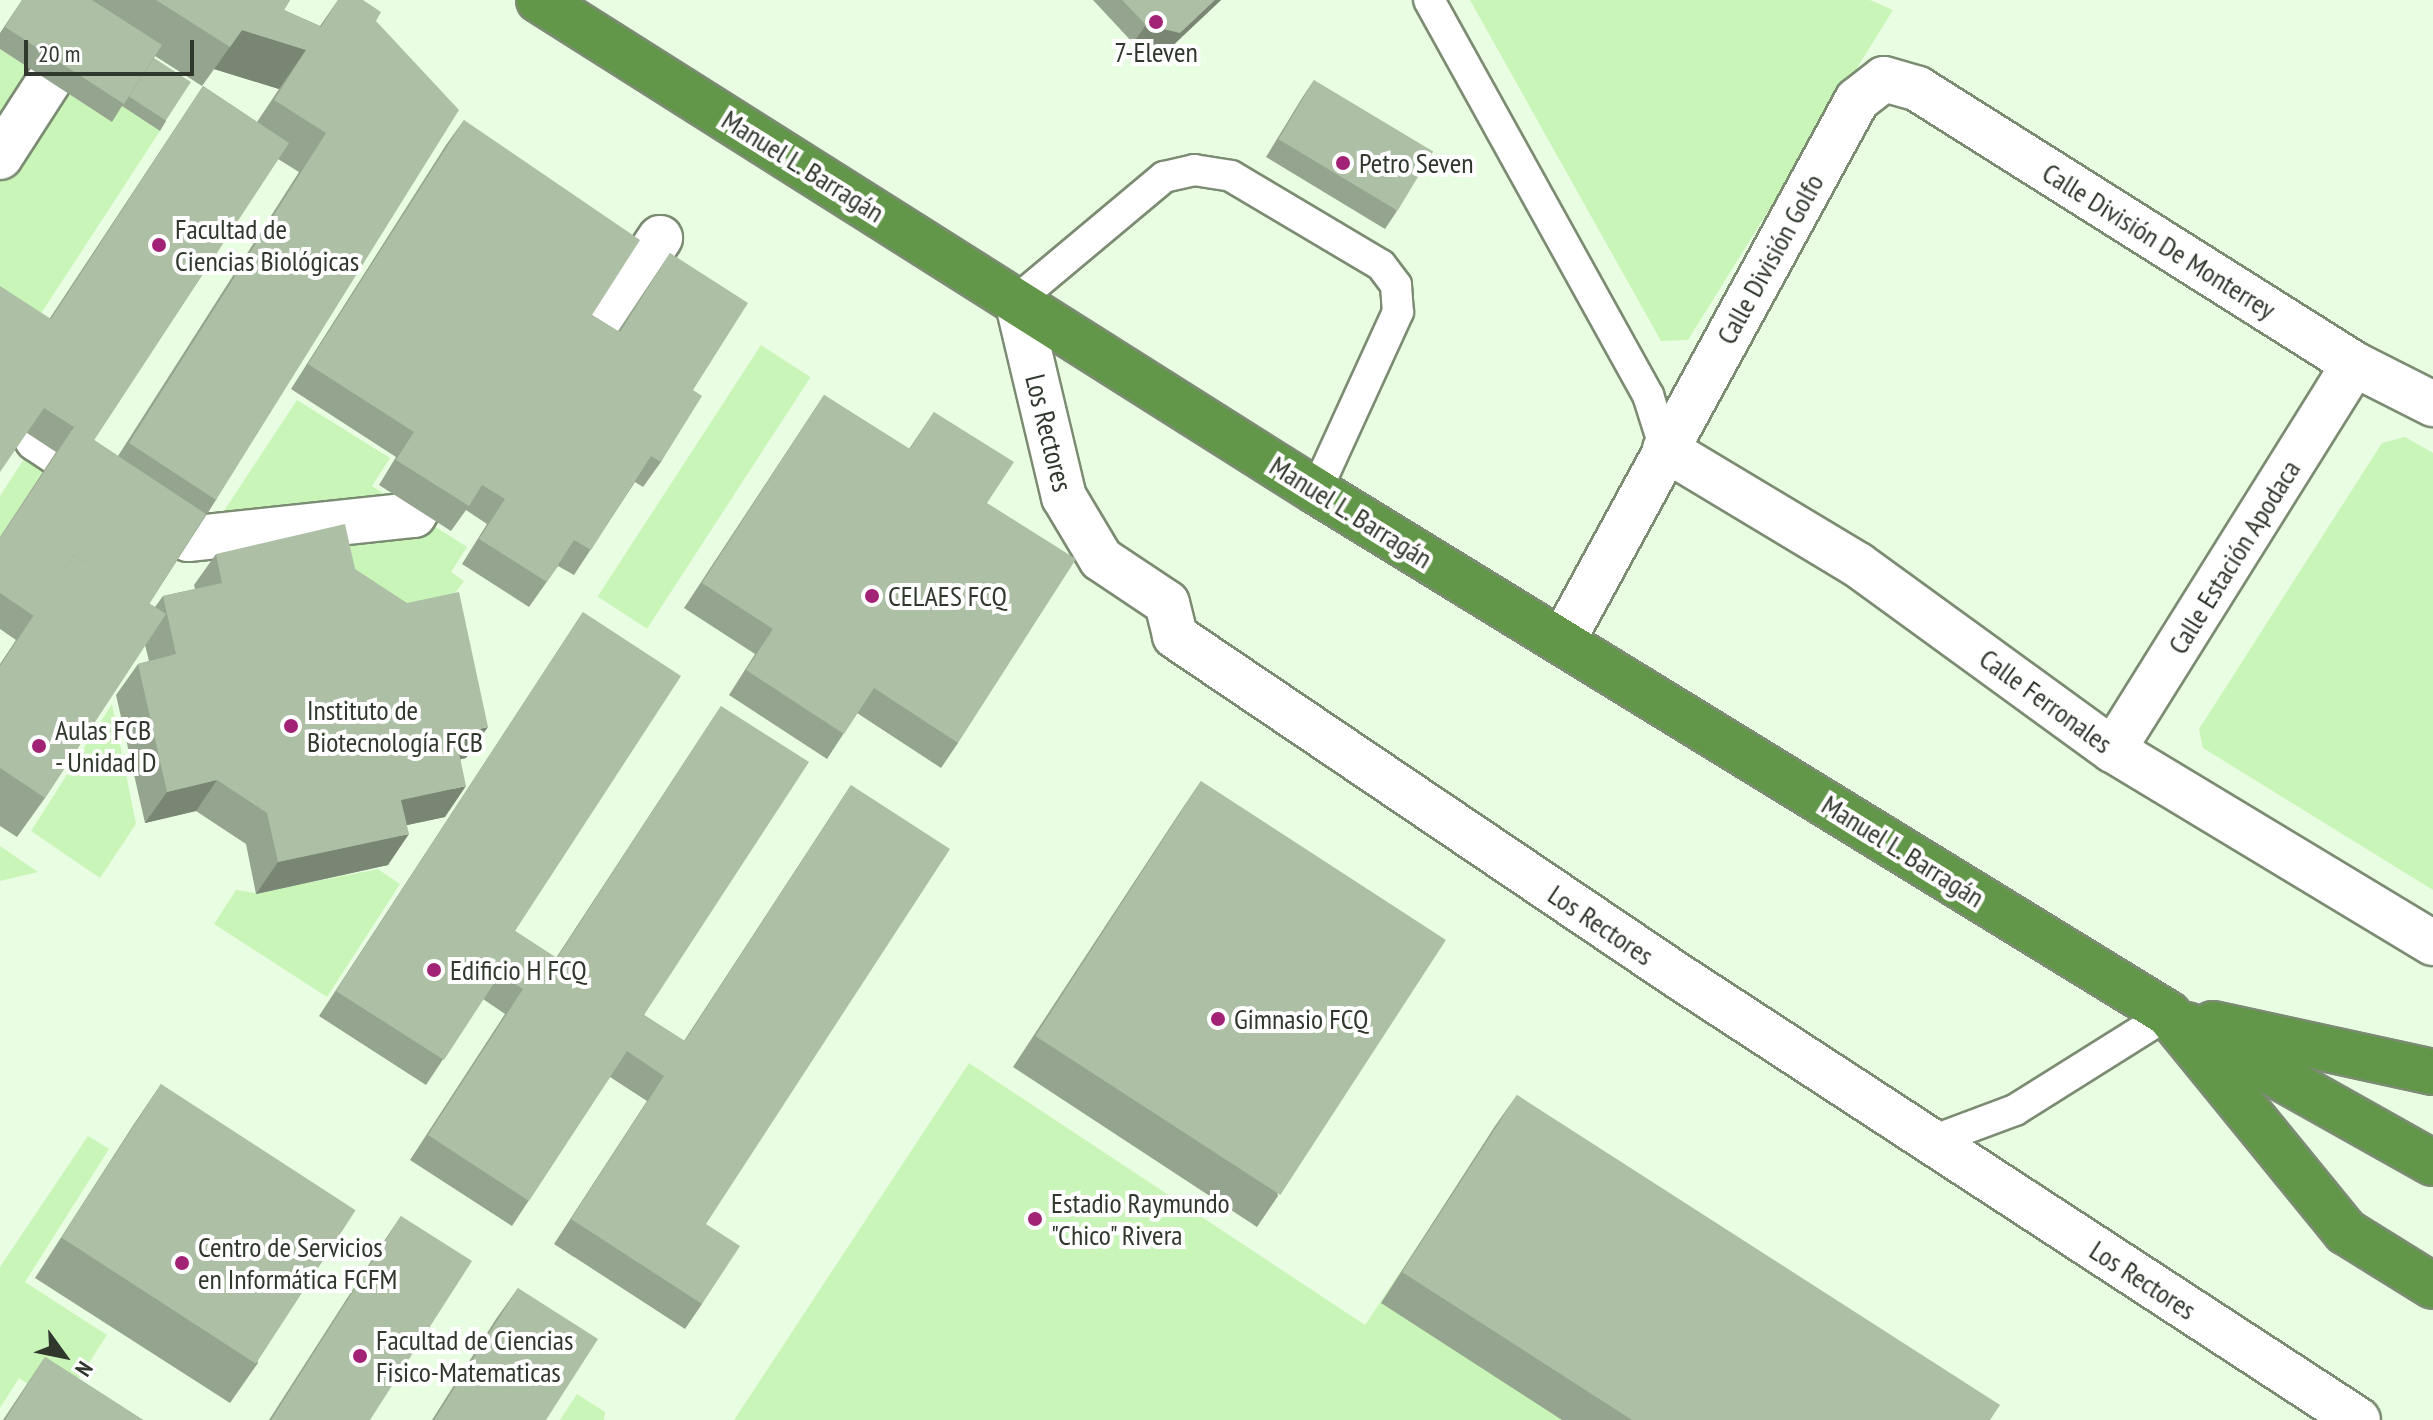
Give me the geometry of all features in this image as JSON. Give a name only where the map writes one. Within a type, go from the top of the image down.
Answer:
[{"type":"highway","name":"Manuel L. Barragán","points":[[539,0],[1316,491],[2168,1014],[2433,1163]]},
{"type":"highway","name":"Manuel L. Barragán","points":[[2168,1014],[2346,1232],[2433,1286]]},
{"type":"highway","points":[[2168,1014],[2433,1072]]},
{"type":"street","name":"Calle División Golfo","points":[[1562,642],[1857,100],[1884,79]]},
{"type":"street","name":"Calle División De Monterrey","points":[[1884,79],[1918,89],[2354,364],[2433,404]]},
{"type":"street","points":[[0,157],[49,81]]},
{"type":"street","points":[[545,413],[660,238]]},
{"type":"street","name":"Los Rectores","points":[[1017,300],[1064,497],[1101,559],[1167,603],[1175,636],[1932,1141],[2358,1420]]},
{"type":"street","name":"Calle Estación Apodaca","points":[[2113,750],[2354,364]]},
{"type":"street","points":[[0,370],[58,406],[37,439],[188,539],[414,515],[439,473],[486,505],[494,492]]},
{"type":"street","name":"Calle Ferronales","points":[[1665,449],[1858,565],[2113,750],[2433,943]]},
{"type":"lane","points":[[1429,0],[1648,395],[1665,449]]},
{"type":"lane","points":[[1017,300],[1164,177],[1194,170],[1231,176],[1381,265],[1396,285],[1398,312],[1316,491]]},
{"type":"lane","points":[[1932,1141],[2015,1110],[2168,1014]]},
{"type":"green space","points":[[1470,0],[1870,0],[1893,10],[1688,340],[1661,341]]},
{"type":"green space","points":[[0,49],[111,121],[122,106],[160,131],[27,335],[0,318]]},
{"type":"green space","points":[[761,345],[810,377],[647,629],[598,597]]},
{"type":"green space","points":[[297,400],[390,458],[372,486],[467,547],[451,572],[464,581],[442,610],[209,574],[216,523]]},
{"type":"green space","points":[[2405,437],[2433,453],[2433,890],[2203,748],[2199,729],[2382,443]]},
{"type":"green space","points":[[37,439],[56,452],[0,537],[0,496]]},
{"type":"green space","points":[[112,704],[136,824],[100,878],[31,831]]},
{"type":"green space","points":[[0,846],[38,872],[0,881]]},
{"type":"green space","points":[[378,869],[400,884],[327,997],[214,924],[236,890],[256,893]]},
{"type":"green space","name":"Estadio Raymundo \"Chico\" Rivera","points":[[969,1063],[1365,1325],[1492,1134],[1926,1420],[734,1420]]},
{"type":"green space","points":[[88,1136],[109,1149],[25,1282],[107,1335],[61,1406],[19,1378],[0,1408],[0,1267]]},
{"type":"green space","points":[[577,1394],[605,1412],[604,1420],[560,1420]]},
{"type":"building","points":[[22,0],[92,0],[162,45],[124,104],[5,27]]},
{"type":"building","points":[[156,0],[290,0],[284,10],[321,27],[338,0],[363,0],[381,12],[376,21],[459,110],[216,500],[129,443],[326,133],[274,100],[306,50],[242,30],[230,47]]},
{"type":"building","points":[[1122,0],[1215,0],[1180,33],[1146,25]]},
{"type":"building","points":[[154,58],[191,82],[166,121],[129,97]]},
{"type":"building","name":"Petro Seven","points":[[1314,80],[1433,152],[1398,211],[1278,139]]},
{"type":"building","points":[[203,86],[289,143],[94,440],[206,514],[149,604],[74,555],[34,616],[0,593],[0,538],[74,427],[44,408],[0,472],[0,286],[51,319]]},
{"type":"building","points":[[464,120],[640,240],[592,315],[604,323],[620,332],[670,253],[748,303],[693,390],[702,396],[661,462],[651,456],[591,550],[574,540],[547,582],[479,539],[505,499],[482,485],[469,506],[396,460],[414,432],[308,364]]},
{"type":"building","name":"CELAES FCQ","points":[[824,395],[910,449],[934,412],[1014,462],[987,503],[1076,559],[958,743],[874,688],[844,734],[746,670],[773,629],[702,583]]},
{"type":"building","name":"Instituto de Biotecnología FCB","points":[[345,524],[355,569],[407,603],[459,592],[488,727],[455,734],[466,786],[401,800],[409,834],[278,862],[267,813],[217,780],[167,792],[138,664],[176,654],[163,596],[222,583],[216,554]]},
{"type":"building","name":"Aulas FCB - Unidad D","points":[[74,555],[166,614],[45,798],[0,768],[0,666]]},
{"type":"building","name":"Edificio H FCQ","points":[[583,612],[681,676],[515,931],[557,958],[721,706],[809,762],[644,1015],[685,1041],[851,785],[950,849],[706,1224],[740,1246],[702,1304],[571,1219],[664,1076],[627,1051],[529,1201],[428,1135],[523,989],[500,974],[444,1060],[336,991]]},
{"type":"building","name":"Gimnasio FCQ","points":[[1201,781],[1446,940],[1280,1195],[1035,1036]]},
{"type":"building","name":"Centro de Servicios en Informática FCFM","points":[[161,1084],[356,1210],[256,1364],[61,1237]]},
{"type":"building","points":[[1517,1095],[2000,1405],[1990,1420],[1632,1420],[1402,1272]]},
{"type":"building","name":"Facultad de Ciencias Fisico-Matematicas","points":[[401,1216],[472,1261],[370,1420],[271,1420]]},
{"type":"building","name":"Facultad de Ciencias Fisico-Matematicas","points":[[518,1288],[598,1339],[546,1420],[434,1420]]},
{"type":"building","points":[[45,1357],[143,1420],[5,1420]]},
{"type":"place","name":"7-Eleven","points":[[1156,22]]},
{"type":"place","name":"Petro Seven","points":[[1343,163]]},
{"type":"place","name":"Facultad de Ciencias Biológicas","points":[[159,245]]},
{"type":"place","name":"CELAES FCQ","points":[[872,596]]},
{"type":"place","name":"Instituto de Biotecnología FCB","points":[[291,726]]},
{"type":"place","name":"Aulas FCB - Unidad D","points":[[39,746]]},
{"type":"place","name":"Edificio H FCQ","points":[[434,970]]},
{"type":"place","name":"Gimnasio FCQ","points":[[1218,1019]]},
{"type":"place","name":"Estadio Raymundo \"Chico\" Rivera","points":[[1035,1219]]},
{"type":"place","name":"Centro de Servicios en Informática FCFM","points":[[182,1263]]},
{"type":"place","name":"Facultad de Ciencias Fisico-Matematicas","points":[[360,1356]]}]
